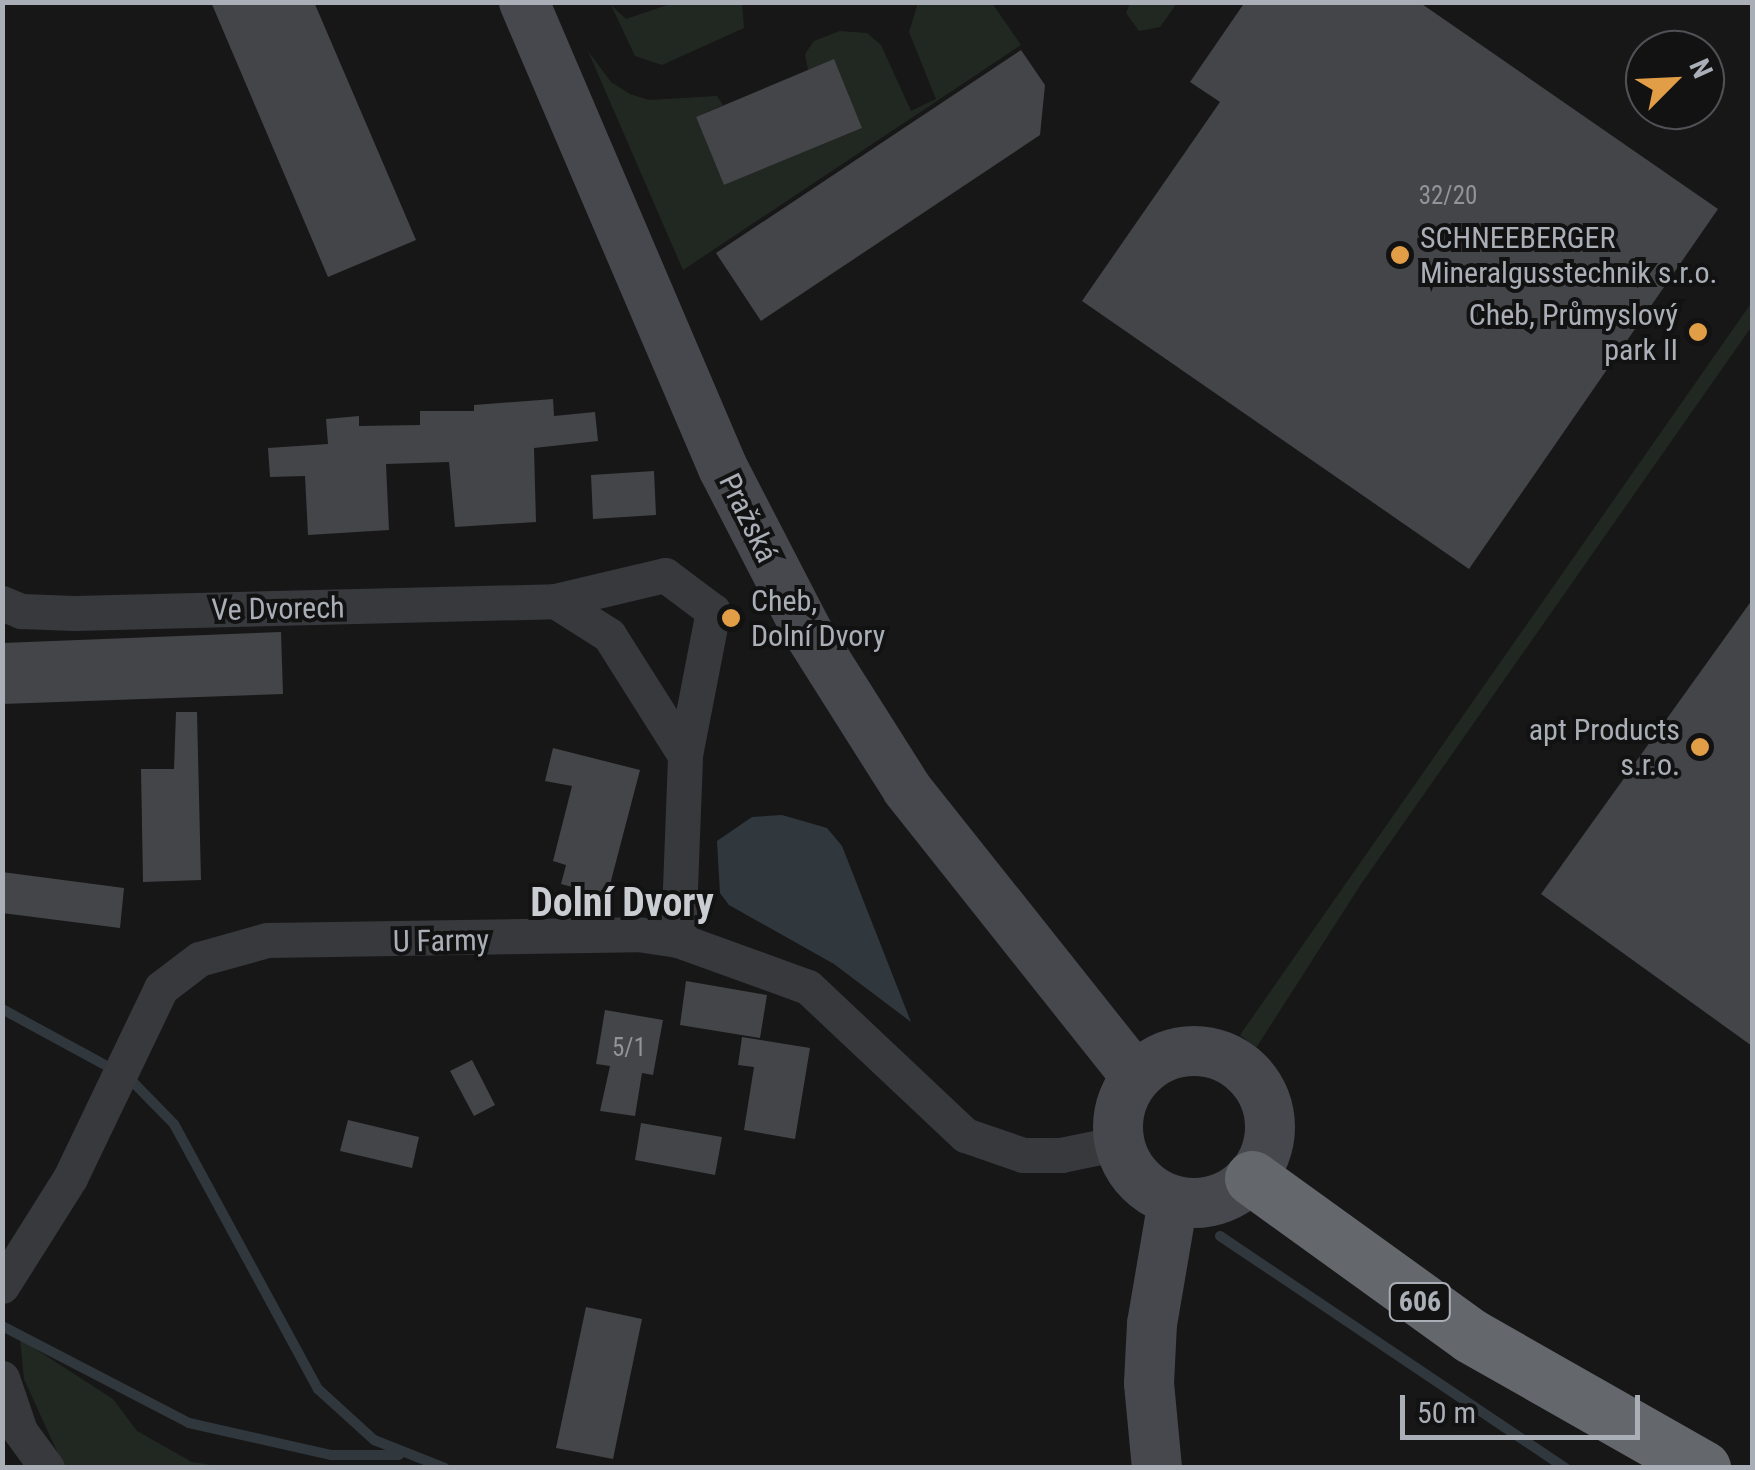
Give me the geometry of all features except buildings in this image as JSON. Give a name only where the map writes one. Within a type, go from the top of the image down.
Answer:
[{"type":"highway","name":"606","points":[[1252,1178],[1471,1336],[1703,1468]]},
{"type":"main road","name":"Pražská","points":[[524,2],[724,468],[806,630],[907,789],[1136,1077]]},
{"type":"main road","points":[[1186,1051],[1227,1058],[1245,1070],[1268,1110],[1270,1134],[1252,1178],[1216,1201],[1173,1201],[1138,1180],[1118,1143],[1123,1097],[1136,1077],[1186,1051]]},
{"type":"main road","points":[[1156,1468],[1149,1383],[1152,1324],[1173,1201]]},
{"type":"street","name":"Ve Dvorech","points":[[2,602],[21,611],[74,613],[555,601],[665,575],[712,611],[685,754],[678,940]]},
{"type":"street","points":[[555,601],[609,636],[685,754]]},
{"type":"street","name":"U Farmy","points":[[2,1286],[70,1178],[148,1010],[162,988],[198,960],[268,940],[638,934],[678,940],[771,969],[819,994],[965,1135],[1023,1155],[1061,1155],[1118,1143]]},
{"type":"street","points":[[2,1378],[20,1431],[47,1468]]},
{"type":"shaded area","points":[[676,2],[742,3],[744,28],[662,65],[635,56],[611,5],[626,19]]},
{"type":"shaded area","points":[[1130,2],[1177,3],[1160,27],[1139,31],[1126,13]]},
{"type":"shaded area","points":[[918,3],[992,3],[1021,45],[683,270],[588,51],[611,82],[630,94],[649,100],[717,96],[723,105],[696,117],[724,185],[862,128],[834,60],[808,70],[805,54],[814,41],[840,31],[867,33],[881,45],[911,111],[936,99],[909,32]]},
{"type":"shaded area","points":[[1752,302],[1752,326],[1361,884],[1256,1048],[1240,1035]]},
{"type":"shaded area","points":[[782,815],[827,828],[842,846],[911,1022],[834,964],[729,905],[720,893],[717,841],[752,817]]},
{"type":"shaded area","points":[[20,1339],[113,1399],[137,1431],[192,1462],[224,1467],[64,1467],[24,1379]]},
{"type":"waterway","points":[[2,1009],[105,1065]]},
{"type":"waterway","points":[[131,1080],[174,1124],[318,1389],[374,1440],[445,1468]]},
{"type":"waterway","points":[[1220,1236],[1565,1468]]},
{"type":"waterway","points":[[2,1326],[189,1423],[331,1455],[399,1455]]},
{"type":"place","name":"SCHNEEBERGER Mineralgusstechnik s.r.o.","points":[[1400,255]]},
{"type":"place","name":"Cheb, Průmyslový park II","points":[[1698,332]]},
{"type":"place","name":"Cheb, Dolní Dvory","points":[[731,618]]},
{"type":"place","name":"apt Products s.r.o.","points":[[1700,747]]},
{"type":"district","name":"Dolní Dvory","points":[[622,903]]}]
